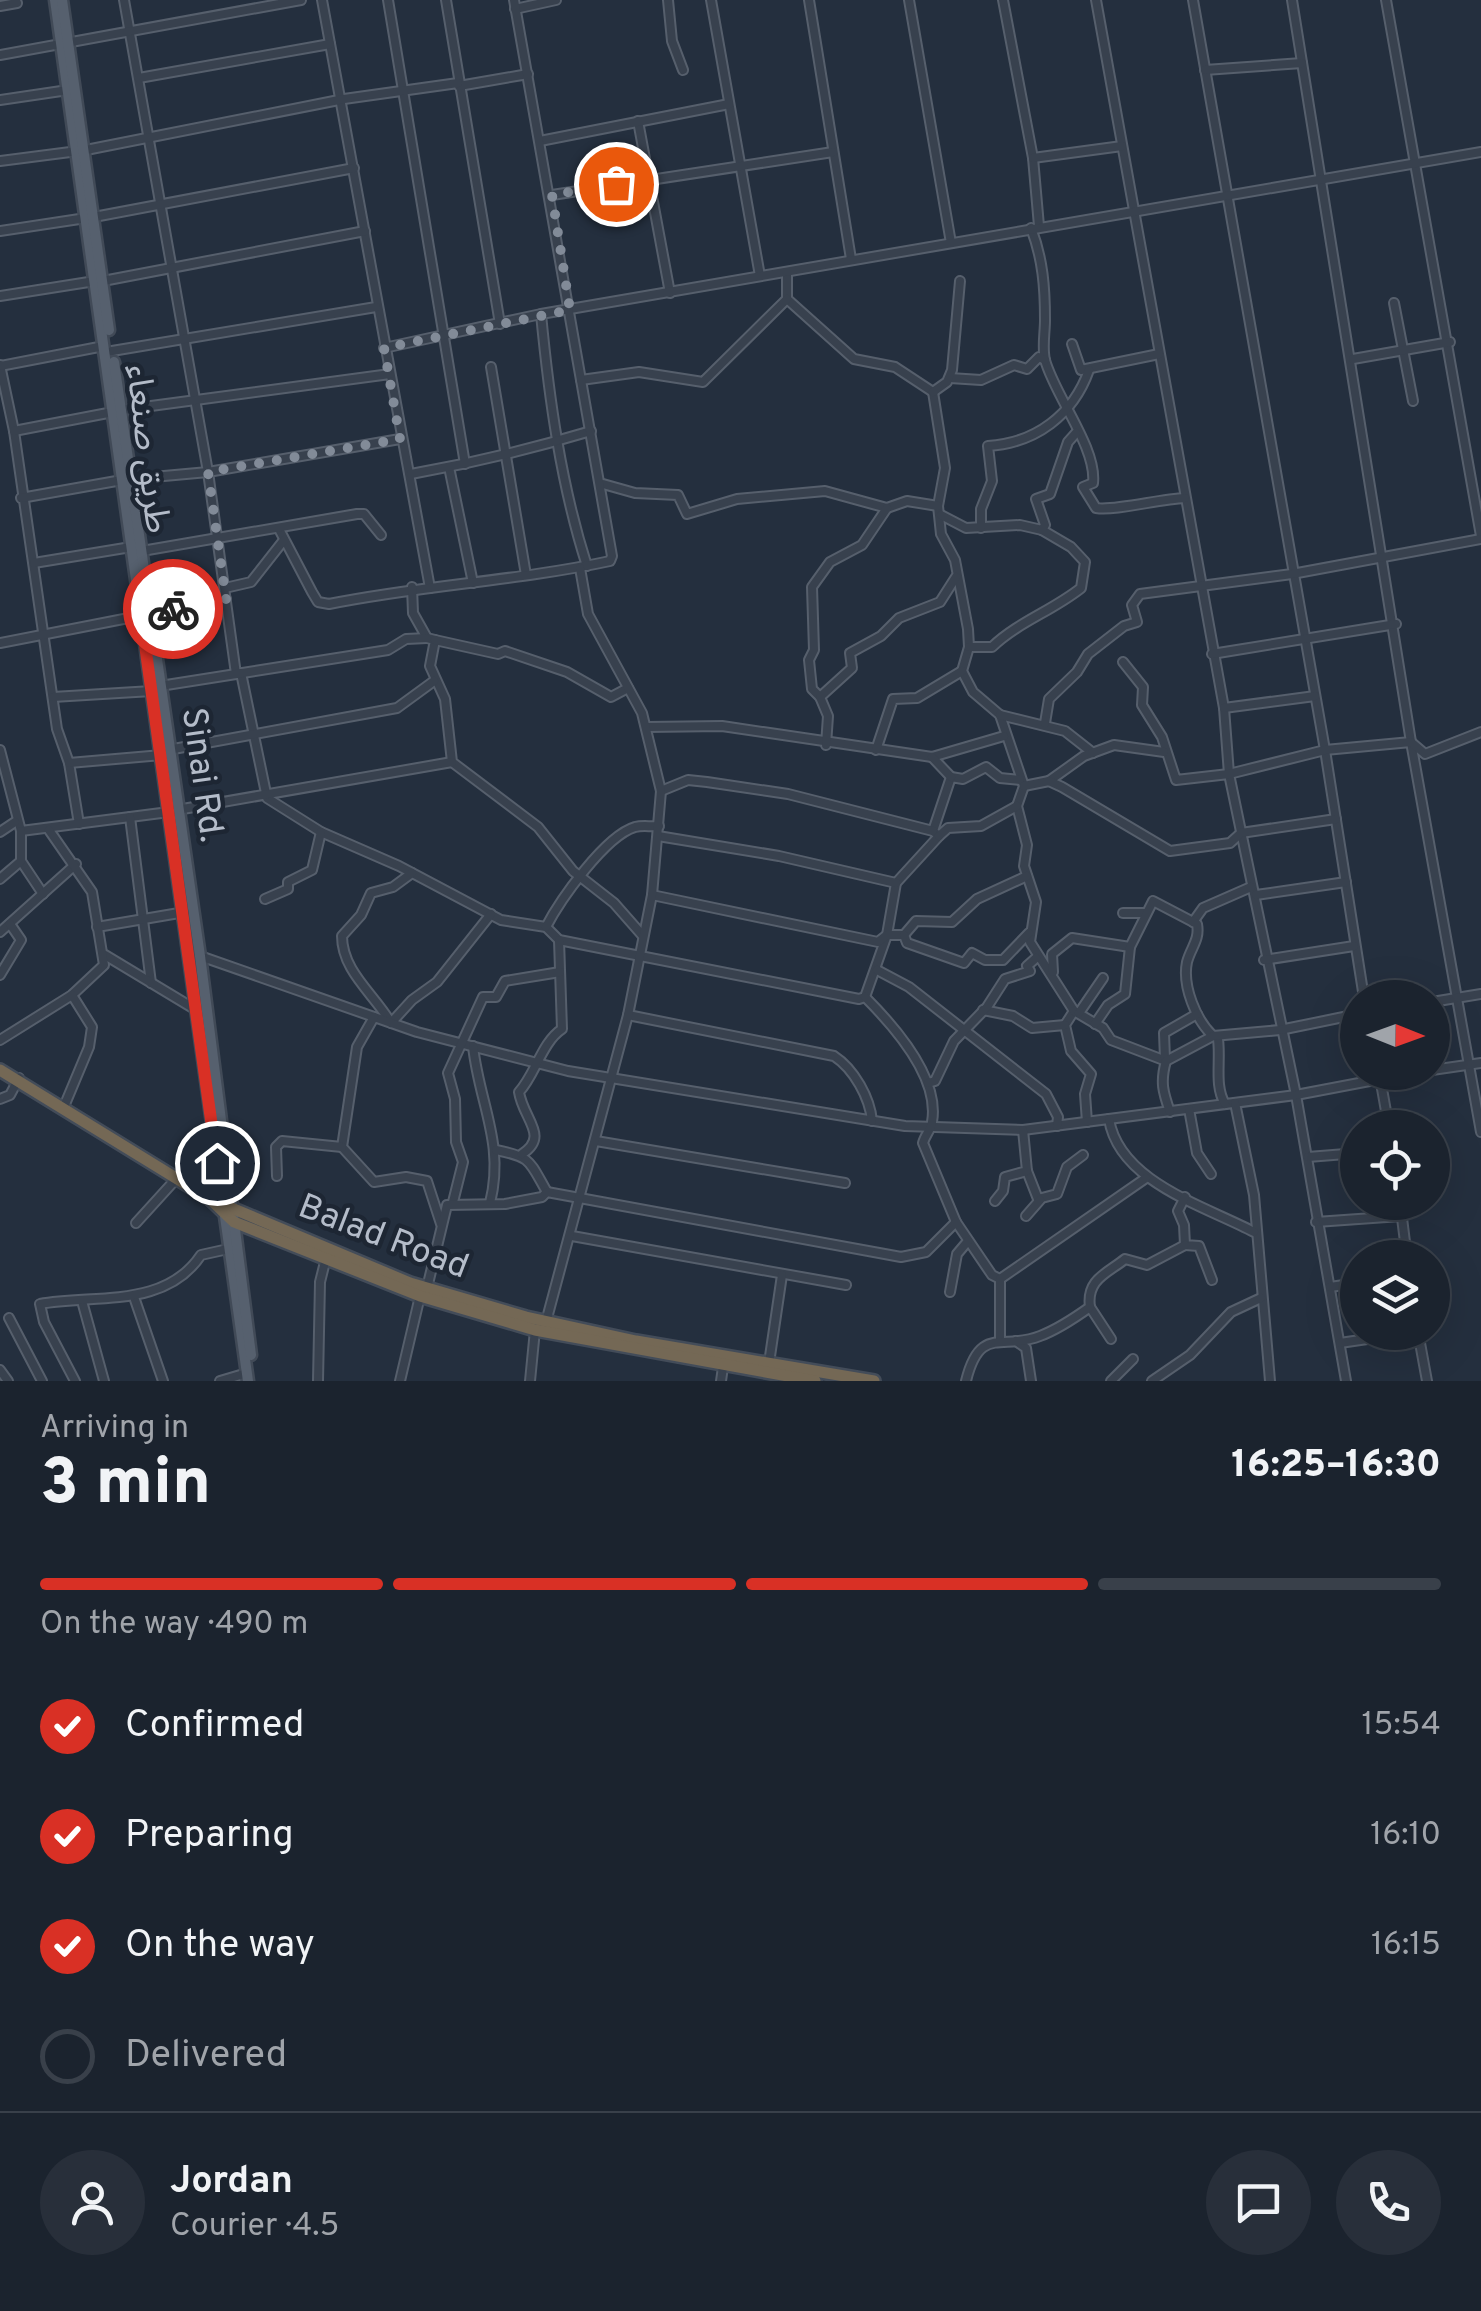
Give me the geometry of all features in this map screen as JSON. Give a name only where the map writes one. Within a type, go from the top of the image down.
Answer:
[{"type":"highway","points":[[0,1070],[19,1078],[63,1110],[224,1208]]},
{"type":"highway","name":"Balad Road","points":[[224,1208],[326,1258],[540,1326],[723,1367],[815,1381]]},
{"type":"highway","name":"Balad Road","points":[[224,1208],[424,1292]]},
{"type":"highway","name":"Balad Road","points":[[540,1326],[874,1381]]},
{"type":"main road","name":"طريق صنعاء","points":[[59,0],[68,90],[82,150],[173,807],[228,1249],[250,1378]]},
{"type":"main road","points":[[65,42],[82,150]]},
{"type":"main road","name":"Sinai Rd.","points":[[173,807],[200,956],[224,1208],[237,1285]]},
{"type":"street","points":[[124,0],[208,472],[238,673],[268,798],[321,832],[412,873],[500,920],[546,927],[559,940],[595,950],[640,954],[865,997],[882,1014],[928,1083],[932,1127],[922,1144],[956,1222],[1000,1279],[1000,1339]]},
{"type":"street","points":[[0,55],[130,30],[205,21],[301,0]]},
{"type":"street","points":[[322,0],[344,99],[376,307],[430,588]]},
{"type":"street","points":[[388,0],[466,464]]},
{"type":"street","points":[[446,0],[500,324]]},
{"type":"street","points":[[279,529],[318,602],[329,604],[412,587],[473,583],[610,561],[603,484],[580,380],[552,195],[515,4],[556,0]]},
{"type":"street","points":[[668,0],[672,41],[683,70]]},
{"type":"street","points":[[711,0],[760,276]]},
{"type":"street","points":[[810,0],[852,260]]},
{"type":"street","points":[[910,0],[952,243]]},
{"type":"street","points":[[1004,0],[1033,158],[1035,227],[1044,268],[1045,361],[1076,433],[1087,446],[1093,483],[1082,488],[1096,508],[1111,510],[1140,501],[1185,498]]},
{"type":"street","points":[[1096,0],[1224,708],[1229,774],[1264,960],[1296,1094],[1340,1343]]},
{"type":"street","points":[[1193,0],[1302,639],[1325,750],[1361,980]]},
{"type":"street","points":[[1292,0],[1396,624],[1412,742],[1481,1132]]},
{"type":"street","points":[[1045,723],[1048,699],[1077,672],[1088,654],[1124,626],[1137,622],[1133,598],[1148,591],[1200,588],[1292,574],[1481,538],[1450,342],[1386,0]]},
{"type":"street","points":[[0,6],[16,3]]},
{"type":"street","points":[[139,78],[330,44]]},
{"type":"street","points":[[1205,70],[1302,63]]},
{"type":"street","points":[[0,162],[150,138],[344,99],[528,74]]},
{"type":"street","points":[[0,100],[68,90]]},
{"type":"street","points":[[540,141],[729,104]]},
{"type":"street","points":[[638,122],[670,293]]},
{"type":"street","points":[[1033,158],[1122,146]]},
{"type":"street","points":[[552,195],[832,152]]},
{"type":"street","points":[[384,348],[541,314],[1481,152]]},
{"type":"street","points":[[0,231],[354,168]]},
{"type":"street","points":[[0,296],[365,232]]},
{"type":"street","points":[[787,273],[788,299],[854,359],[896,366],[933,392],[945,468],[941,534],[955,560],[969,647],[962,671],[917,698],[893,699],[876,750]]},
{"type":"street","points":[[950,378],[960,281]]},
{"type":"street","points":[[580,380],[639,372],[703,382],[788,299]]},
{"type":"street","points":[[1394,303],[1413,402]]},
{"type":"street","points":[[79,824],[69,763],[57,729],[14,431],[0,365],[376,307]]},
{"type":"street","points":[[530,1381],[540,1326],[572,1236],[628,1016],[652,896],[661,791],[647,727],[588,614],[541,314]]},
{"type":"street","points":[[1352,359],[1450,342]]},
{"type":"street","points":[[1072,344],[1081,370],[1159,354]]},
{"type":"street","points":[[933,392],[950,378],[981,380],[1014,365],[1027,369],[1039,358],[1045,361]]},
{"type":"street","points":[[491,367],[526,574]]},
{"type":"street","points":[[981,528],[981,508],[992,481],[988,446],[1006,447],[1021,440],[1074,405],[1088,370]]},
{"type":"street","points":[[14,431],[117,411],[390,374]]},
{"type":"street","points":[[411,474],[506,458],[533,445],[591,432]]},
{"type":"street","points":[[1042,530],[1045,525],[1036,499],[1050,494],[1061,458],[1076,433]]},
{"type":"street","points":[[22,498],[400,439]]},
{"type":"street","points":[[449,467],[473,583]]},
{"type":"street","points":[[603,484],[635,493],[678,495],[688,514],[737,499],[825,491],[887,508]]},
{"type":"street","points":[[826,745],[828,716],[812,689],[808,660],[814,645],[812,587],[830,562],[860,547],[887,508],[906,501],[940,510],[963,528],[1020,525],[1042,530],[1081,556],[1085,566],[1081,588],[1033,614],[992,648],[969,647]]},
{"type":"street","points":[[34,562],[364,514],[381,536]]},
{"type":"street","points":[[225,588],[250,582],[284,540]]},
{"type":"street","points":[[820,697],[852,668],[853,650],[881,636],[898,618],[940,602],[956,578]]},
{"type":"street","points":[[412,587],[413,614],[431,639],[430,666],[445,699],[452,762],[538,826],[573,871],[583,876],[643,937]]},
{"type":"street","points":[[0,642],[226,599]]},
{"type":"street","points":[[1212,654],[1396,624]]},
{"type":"street","points":[[53,697],[156,688],[388,650],[406,639],[431,639],[498,654],[505,651],[567,672],[611,696],[628,688]]},
{"type":"street","points":[[1123,662],[1142,687],[1142,705],[1162,737],[1176,780],[1229,774],[1325,750],[1412,742],[1425,754],[1481,732]]},
{"type":"street","points":[[962,671],[973,692],[1000,715],[1045,723],[1070,734],[1093,752]]},
{"type":"street","points":[[69,763],[165,752],[397,708],[434,680]]},
{"type":"street","points":[[1224,708],[1315,696]]},
{"type":"street","points":[[1000,715],[1022,783],[1017,806],[1028,845],[1027,876],[1036,902],[1029,933],[1036,958],[1053,972],[1077,1012],[1111,1040],[1165,1060],[1216,1038],[1340,1018]]},
{"type":"street","points":[[647,727],[722,726],[826,745],[932,758],[1004,736]]},
{"type":"street","points":[[932,758],[951,777],[963,780],[986,767],[1000,778],[1022,783],[1049,781],[1093,752],[1120,745],[1164,752]]},
{"type":"street","points":[[0,750],[2,779],[21,831],[21,862],[43,894]]},
{"type":"street","points":[[21,831],[49,830],[173,807],[268,798],[452,762]]},
{"type":"street","points":[[936,834],[951,777]]},
{"type":"street","points":[[661,791],[688,780],[788,794],[936,834]]},
{"type":"street","points":[[1049,781],[1170,851],[1230,843],[1241,834],[1336,819]]},
{"type":"street","points":[[865,997],[887,935],[896,883],[936,834],[948,828],[982,826],[1017,806]]},
{"type":"street","points":[[130,817],[152,983]]},
{"type":"street","points":[[0,832],[15,822]]},
{"type":"street","points":[[546,927],[609,845],[631,829],[659,831],[896,883]]},
{"type":"street","points":[[0,1040],[72,996],[98,975],[105,955],[92,892],[49,830]]},
{"type":"street","points":[[265,899],[288,889],[288,882],[312,870],[321,832]]},
{"type":"street","points":[[0,880],[21,862]]},
{"type":"street","points":[[0,932],[76,864]]},
{"type":"street","points":[[391,1023],[378,999],[355,976],[343,953],[342,936],[361,915],[371,892],[393,887],[412,873]]},
{"type":"street","points":[[652,896],[878,942],[887,935],[904,935],[916,921],[952,922],[977,899],[1027,876]]},
{"type":"street","points":[[1192,922],[1203,908],[1231,892],[1346,882]]},
{"type":"street","points":[[1095,1024],[1108,1004],[1117,1003],[1126,994],[1130,947],[1153,901],[1192,922],[1199,936],[1188,960],[1188,976],[1197,1014],[1216,1038],[1222,1069],[1219,1093],[1230,1103],[1251,1172],[1270,1381]]},
{"type":"street","points":[[97,926],[185,912]]},
{"type":"street","points":[[1123,913],[1144,914]]},
{"type":"street","points":[[391,1023],[436,982],[491,914]]},
{"type":"street","points":[[0,975],[20,940],[10,924]]},
{"type":"street","points":[[904,935],[907,942],[964,963],[972,954],[996,962],[1018,948],[1022,935],[1029,933]]},
{"type":"street","points":[[1053,972],[1052,954],[1072,938],[1130,947]]},
{"type":"street","points":[[496,1150],[522,1154],[535,1144],[538,1133],[519,1092],[553,1035],[562,1029],[559,940]]},
{"type":"street","points":[[1264,960],[1354,946]]},
{"type":"street","points":[[105,955],[198,1012]]},
{"type":"street","points":[[200,956],[391,1023],[472,1046],[610,1079],[872,1121],[1023,1130],[1296,1094],[1340,1084]]},
{"type":"street","points":[[928,1083],[935,1081],[963,1030],[1005,979],[1030,971],[1027,966],[1036,958]]},
{"type":"street","points":[[877,970],[909,988],[1046,1094],[1058,1117],[1056,1126]]},
{"type":"street","points":[[453,1202],[463,1162],[456,1142],[455,1099],[448,1074],[480,1000],[496,997],[503,982],[560,972]]},
{"type":"street","points":[[983,1010],[1013,1016],[1032,1028],[1066,1026],[1103,978]]},
{"type":"street","points":[[1450,999],[1481,994]]},
{"type":"street","points":[[63,1110],[89,1048],[92,1027],[72,996]]},
{"type":"street","points":[[1170,1112],[1160,1085],[1165,1060],[1164,1033],[1197,1014]]},
{"type":"street","points":[[342,1147],[357,1047],[374,1016]]},
{"type":"street","points":[[628,1016],[834,1056],[846,1066],[870,1104],[872,1121]]},
{"type":"street","points":[[1066,1026],[1071,1051],[1090,1074],[1085,1094],[1087,1122]]},
{"type":"street","points":[[472,1046],[474,1073],[486,1095],[496,1150],[490,1203]]},
{"type":"street","points":[[1450,1067],[1481,1062]]},
{"type":"street","points":[[0,1100],[10,1095],[19,1078]]},
{"type":"street","points":[[1189,1109],[1197,1153],[1211,1174]]},
{"type":"street","points":[[1110,1120],[1114,1140],[1146,1178],[1254,1232]]},
{"type":"street","points":[[1023,1130],[1028,1171],[1040,1200]]},
{"type":"street","points":[[277,1176],[276,1147],[282,1141],[342,1147],[374,1182],[406,1177],[427,1181],[441,1224]]},
{"type":"street","points":[[596,1141],[845,1183]]},
{"type":"street","points":[[522,1154],[546,1192],[901,1257],[926,1252],[956,1222]]},
{"type":"street","points":[[1308,1157],[1340,1154]]},
{"type":"street","points":[[1026,1216],[1040,1200],[1057,1194],[1067,1167],[1082,1155]]},
{"type":"street","points":[[995,1200],[1003,1191],[1005,1178],[1028,1171]]},
{"type":"street","points":[[1000,1279],[1146,1178]]},
{"type":"street","points":[[136,1223],[176,1179]]},
{"type":"street","points":[[400,1381],[447,1205],[518,1202],[542,1197],[546,1192]]},
{"type":"street","points":[[1184,1245],[1184,1224],[1178,1211],[1185,1198]]},
{"type":"street","points":[[1316,1222],[1344,1220]]},
{"type":"street","points":[[572,1236],[846,1284]]},
{"type":"street","points":[[950,1292],[957,1254],[968,1241]]},
{"type":"street","points":[[1111,1339],[1090,1307],[1093,1283],[1107,1268],[1126,1259],[1147,1265],[1184,1245],[1198,1246],[1212,1280]]},
{"type":"street","points":[[74,1381],[39,1308],[44,1303],[134,1298],[191,1270],[201,1256],[228,1249]]},
{"type":"street","points":[[318,1381],[320,1282],[326,1258]]},
{"type":"street","points":[[770,1364],[782,1274]]},
{"type":"street","points":[[1330,1287],[1340,1285]]},
{"type":"street","points":[[134,1298],[163,1381]]},
{"type":"street","points":[[1152,1381],[1196,1350],[1231,1312],[1262,1298]]},
{"type":"street","points":[[82,1301],[85,1324],[104,1381]]},
{"type":"street","points":[[966,1381],[979,1352],[1000,1339],[1039,1337],[1090,1307]]},
{"type":"street","points":[[9,1318],[42,1381]]},
{"type":"street","points":[[1016,1340],[1026,1348],[1031,1381]]},
{"type":"street","points":[[1341,1350],[1346,1381]]},
{"type":"street","points":[[1420,1350],[1427,1381]]},
{"type":"street","points":[[1111,1381],[1133,1359]]},
{"type":"street","points":[[721,1381],[723,1367]]},
{"type":"street","points":[[0,1370],[8,1381]]},
{"type":"street","points":[[220,1381],[250,1378]]},
{"type":"way so far","points":[[173,609],[226,599],[208,472],[400,439],[384,348],[570,310],[552,195],[616,184]]},
{"type":"route","points":[[173,609],[141,616],[217,1163]]}]
